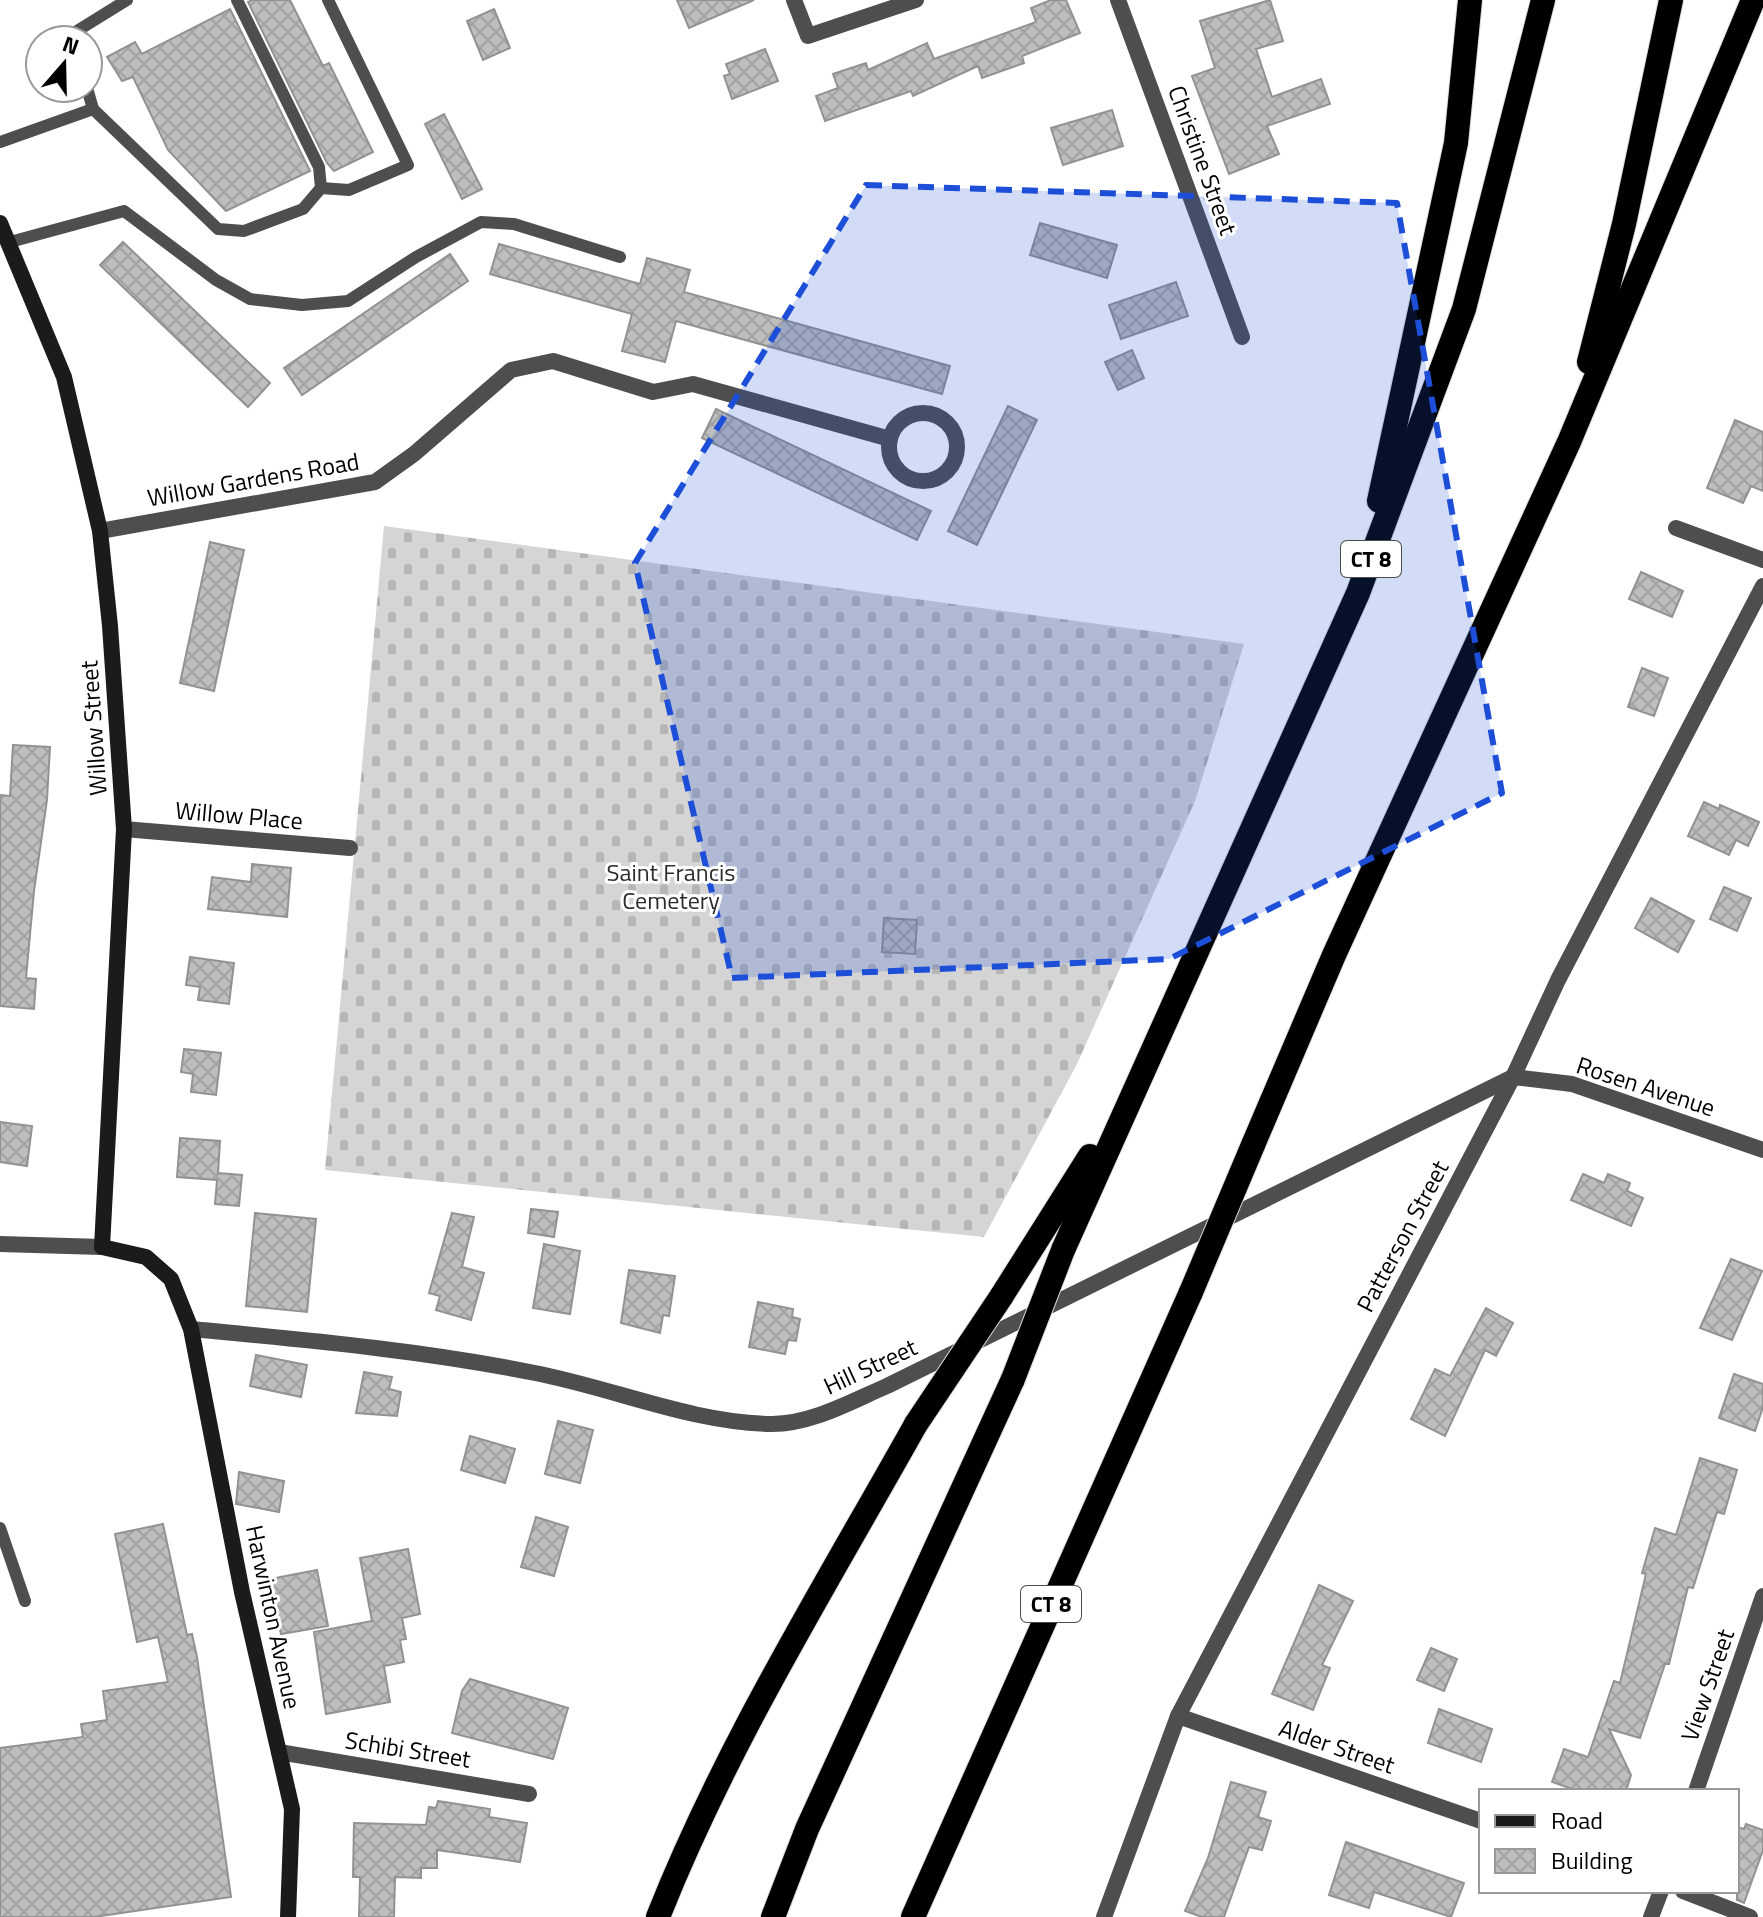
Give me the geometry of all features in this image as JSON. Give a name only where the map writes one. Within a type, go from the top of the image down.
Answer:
[{"type":"highway","points":[[1358,593],[1456,143],[1470,0]]},
{"type":"highway","name":"CT 8","points":[[773,1917],[807,1829],[1013,1379],[1063,1250],[1130,1093],[1358,593],[1464,309],[1543,0]]},
{"type":"highway","name":"CT 8","points":[[913,1917],[1191,1292],[1334,955],[1569,442],[1624,224],[1671,0]]},
{"type":"highway","points":[[1569,442],[1753,0]]},
{"type":"highway","points":[[658,1917],[695,1829],[916,1424],[1001,1297],[1130,1093]]},
{"type":"main road","name":"Willow Street","points":[[0,223],[64,377],[100,531],[124,829],[102,1247]]},
{"type":"main road","name":"Harwinton Avenue","points":[[102,1247],[146,1257],[155,1264],[171,1279],[191,1329],[242,1592],[292,1809],[288,1917]]},
{"type":"street","points":[[794,0],[808,36],[916,0]]},
{"type":"street","name":"Christine Street","points":[[1118,0],[1242,337]]},
{"type":"street","name":"Willow Gardens Road","points":[[100,531],[375,482],[414,454],[511,370],[553,361],[653,392],[693,384],[890,439]]},
{"type":"street","points":[[925,413],[937,416],[954,432],[956,456],[952,466],[936,479],[915,481],[897,469],[891,460],[890,439],[903,420],[925,413]]},
{"type":"street","points":[[1676,528],[1763,560]]},
{"type":"street","name":"Patterson Street","points":[[1104,1917],[1178,1716],[1513,1077],[1558,980],[1763,586]]},
{"type":"street","name":"Willow Place","points":[[124,829],[350,848]]},
{"type":"street","name":"Rosen Avenue","points":[[1513,1077],[1572,1084],[1763,1150]]},
{"type":"street","name":"Hill Street","points":[[191,1329],[379,1347],[535,1373],[732,1421],[776,1424],[822,1414],[887,1386],[1513,1077]]},
{"type":"street","points":[[0,1244],[102,1247]]},
{"type":"street","name":"View Street","points":[[1697,1789],[1763,1596]]},
{"type":"street","name":"Alder Street","points":[[1178,1716],[1479,1820]]},
{"type":"street","name":"Schibi Street","points":[[279,1752],[529,1794]]},
{"type":"street","points":[[1651,1917],[1660,1893]]},
{"type":"street","points":[[1688,1893],[1750,1917]]},
{"type":"lane","points":[[88,24],[127,0]]},
{"type":"lane","points":[[92,104],[93,109],[218,229],[244,231],[303,209],[321,188],[319,167],[237,0]]},
{"type":"lane","points":[[321,188],[349,190],[408,165],[328,0]]},
{"type":"lane","points":[[0,142],[93,109]]},
{"type":"lane","points":[[10,242],[124,211],[216,280],[250,299],[302,305],[348,301],[416,257],[481,222],[514,224],[620,257]]},
{"type":"lane","points":[[0,1528],[25,1601]]},
{"type":"highlighted area","points":[[866,185],[1397,203],[1502,793],[1169,959],[732,978],[635,563]]},
{"type":"green space","name":"Saint Francis Cemetery","points":[[384,526],[1244,644],[1195,801],[1077,1064],[984,1237],[325,1170]]},
{"type":"building","points":[[290,0],[323,66],[329,63],[373,152],[334,171],[327,163],[248,2]]},
{"type":"building","points":[[677,0],[754,0],[689,28]]},
{"type":"building","points":[[1051,0],[1066,0],[1080,33],[1022,56],[1024,63],[982,78],[978,66],[913,96],[911,91],[825,121],[816,96],[838,88],[833,74],[866,63],[868,70],[927,43],[934,59],[1036,22],[1031,8]]},
{"type":"building","points":[[1270,0],[1283,41],[1256,49],[1272,97],[1321,79],[1330,104],[1267,126],[1279,154],[1229,174],[1192,76],[1215,68],[1200,21]]},
{"type":"building","points":[[230,9],[310,171],[226,211],[168,150],[133,77],[122,81],[107,57],[135,42],[142,54]]},
{"type":"building","points":[[494,9],[510,48],[483,60],[467,21]]},
{"type":"building","points":[[765,49],[778,81],[732,99],[724,76],[730,74],[726,64]]},
{"type":"building","points":[[1112,110],[1123,146],[1063,165],[1051,128]]},
{"type":"building","points":[[444,114],[482,189],[462,199],[425,124]]},
{"type":"building","points":[[1040,223],[1117,245],[1107,278],[1030,255]]},
{"type":"building","points":[[123,242],[270,383],[248,407],[100,265]]},
{"type":"building","points":[[499,244],[640,284],[647,258],[690,270],[684,292],[950,366],[942,394],[676,321],[665,362],[622,351],[632,314],[490,274]]},
{"type":"building","points":[[450,254],[468,281],[302,395],[284,368]]},
{"type":"building","points":[[1176,282],[1188,316],[1121,339],[1109,305]]},
{"type":"building","points":[[1132,350],[1144,378],[1118,390],[1105,362]]},
{"type":"building","points":[[1008,406],[1037,420],[977,545],[948,531]]},
{"type":"building","points":[[716,409],[931,511],[917,540],[702,438]]},
{"type":"building","points":[[1735,420],[1763,432],[1763,491],[1751,486],[1743,503],[1707,488]]},
{"type":"building","points":[[210,542],[244,550],[214,691],[180,683]]},
{"type":"building","points":[[1641,572],[1683,591],[1672,617],[1629,599]]},
{"type":"building","points":[[1642,668],[1668,678],[1654,716],[1628,707]]},
{"type":"building","points":[[13,745],[50,747],[47,800],[26,978],[36,979],[34,1009],[0,1006],[0,795],[10,796]]},
{"type":"building","points":[[1704,802],[1719,809],[1720,805],[1759,822],[1748,846],[1736,840],[1729,855],[1688,836]]},
{"type":"building","points":[[252,864],[291,868],[287,917],[208,909],[212,877],[251,882]]},
{"type":"building","points":[[1724,887],[1751,898],[1737,931],[1710,919]]},
{"type":"building","points":[[1651,898],[1694,921],[1678,952],[1635,928]]},
{"type":"building","points":[[884,918],[917,920],[915,954],[882,952]]},
{"type":"building","points":[[190,957],[234,963],[229,1004],[198,1000],[200,987],[186,985]]},
{"type":"building","points":[[184,1049],[221,1053],[216,1095],[191,1092],[193,1074],[181,1072]]},
{"type":"building","points":[[0,1122],[32,1126],[27,1166],[0,1162]]},
{"type":"building","points":[[180,1138],[220,1141],[218,1173],[242,1175],[239,1206],[215,1204],[217,1180],[177,1177]]},
{"type":"building","points":[[1583,1174],[1604,1183],[1608,1174],[1630,1183],[1627,1191],[1643,1198],[1631,1226],[1571,1200]]},
{"type":"building","points":[[531,1209],[558,1212],[554,1237],[528,1233]]},
{"type":"building","points":[[255,1213],[316,1219],[307,1312],[246,1306]]},
{"type":"building","points":[[452,1213],[474,1217],[462,1267],[484,1273],[471,1320],[436,1310],[440,1296],[429,1293]]},
{"type":"building","points":[[544,1244],[580,1251],[570,1314],[533,1308]]},
{"type":"building","points":[[1731,1259],[1762,1271],[1732,1340],[1700,1328]]},
{"type":"building","points":[[629,1270],[675,1276],[669,1316],[663,1315],[660,1333],[621,1323]]},
{"type":"building","points":[[758,1302],[793,1309],[792,1317],[800,1319],[796,1341],[788,1340],[785,1354],[749,1347]]},
{"type":"building","points":[[1486,1308],[1513,1323],[1496,1356],[1485,1350],[1445,1436],[1411,1419],[1435,1369],[1450,1376]]},
{"type":"building","points":[[256,1355],[307,1365],[301,1397],[250,1386]]},
{"type":"building","points":[[364,1372],[392,1377],[389,1389],[401,1392],[397,1416],[356,1413]]},
{"type":"building","points":[[1734,1374],[1763,1384],[1763,1407],[1755,1431],[1719,1418]]},
{"type":"building","points":[[558,1421],[593,1430],[580,1483],[545,1474]]},
{"type":"building","points":[[470,1436],[515,1449],[505,1483],[461,1470]]},
{"type":"building","points":[[1700,1458],[1737,1470],[1724,1514],[1717,1512],[1693,1588],[1688,1587],[1669,1664],[1665,1664],[1640,1738],[1609,1729],[1631,1775],[1627,1789],[1572,1789],[1552,1782],[1564,1749],[1588,1757],[1614,1681],[1620,1683],[1646,1574],[1642,1573],[1655,1528],[1676,1535]]},
{"type":"building","points":[[239,1472],[284,1481],[279,1512],[236,1504]]},
{"type":"building","points":[[536,1517],[568,1527],[554,1576],[521,1567]]},
{"type":"building","points":[[163,1524],[187,1635],[192,1634],[197,1657],[231,1897],[94,1917],[0,1917],[0,1748],[83,1737],[81,1724],[107,1720],[103,1691],[168,1682],[158,1637],[137,1642],[115,1534]]},
{"type":"building","points":[[408,1549],[420,1614],[402,1618],[406,1639],[400,1640],[404,1662],[384,1666],[390,1702],[326,1714],[314,1632],[372,1621],[360,1558]]},
{"type":"building","points":[[317,1570],[328,1626],[281,1634],[270,1579]]},
{"type":"building","points":[[1319,1585],[1353,1601],[1322,1665],[1330,1668],[1313,1710],[1272,1694]]},
{"type":"building","points":[[1431,1648],[1457,1659],[1444,1691],[1417,1680]]},
{"type":"building","points":[[470,1679],[568,1708],[553,1759],[452,1733],[462,1691]]},
{"type":"building","points":[[1439,1709],[1492,1729],[1481,1762],[1428,1743]]},
{"type":"building","points":[[1231,1782],[1266,1792],[1258,1817],[1271,1821],[1262,1850],[1249,1847],[1224,1917],[1202,1917],[1185,1911],[1208,1858]]},
{"type":"building","points":[[438,1801],[490,1809],[489,1817],[527,1823],[520,1862],[437,1850],[437,1868],[421,1868],[421,1878],[395,1877],[394,1917],[359,1917],[360,1877],[353,1877],[354,1823],[426,1825],[429,1807],[436,1808]]},
{"type":"building","points":[[1746,1824],[1763,1830],[1763,1850],[1744,1903],[1737,1900],[1737,1893],[1739,1828],[1744,1829]]},
{"type":"building","points":[[1346,1842],[1464,1883],[1451,1917],[1374,1892],[1369,1908],[1329,1895]]}]
